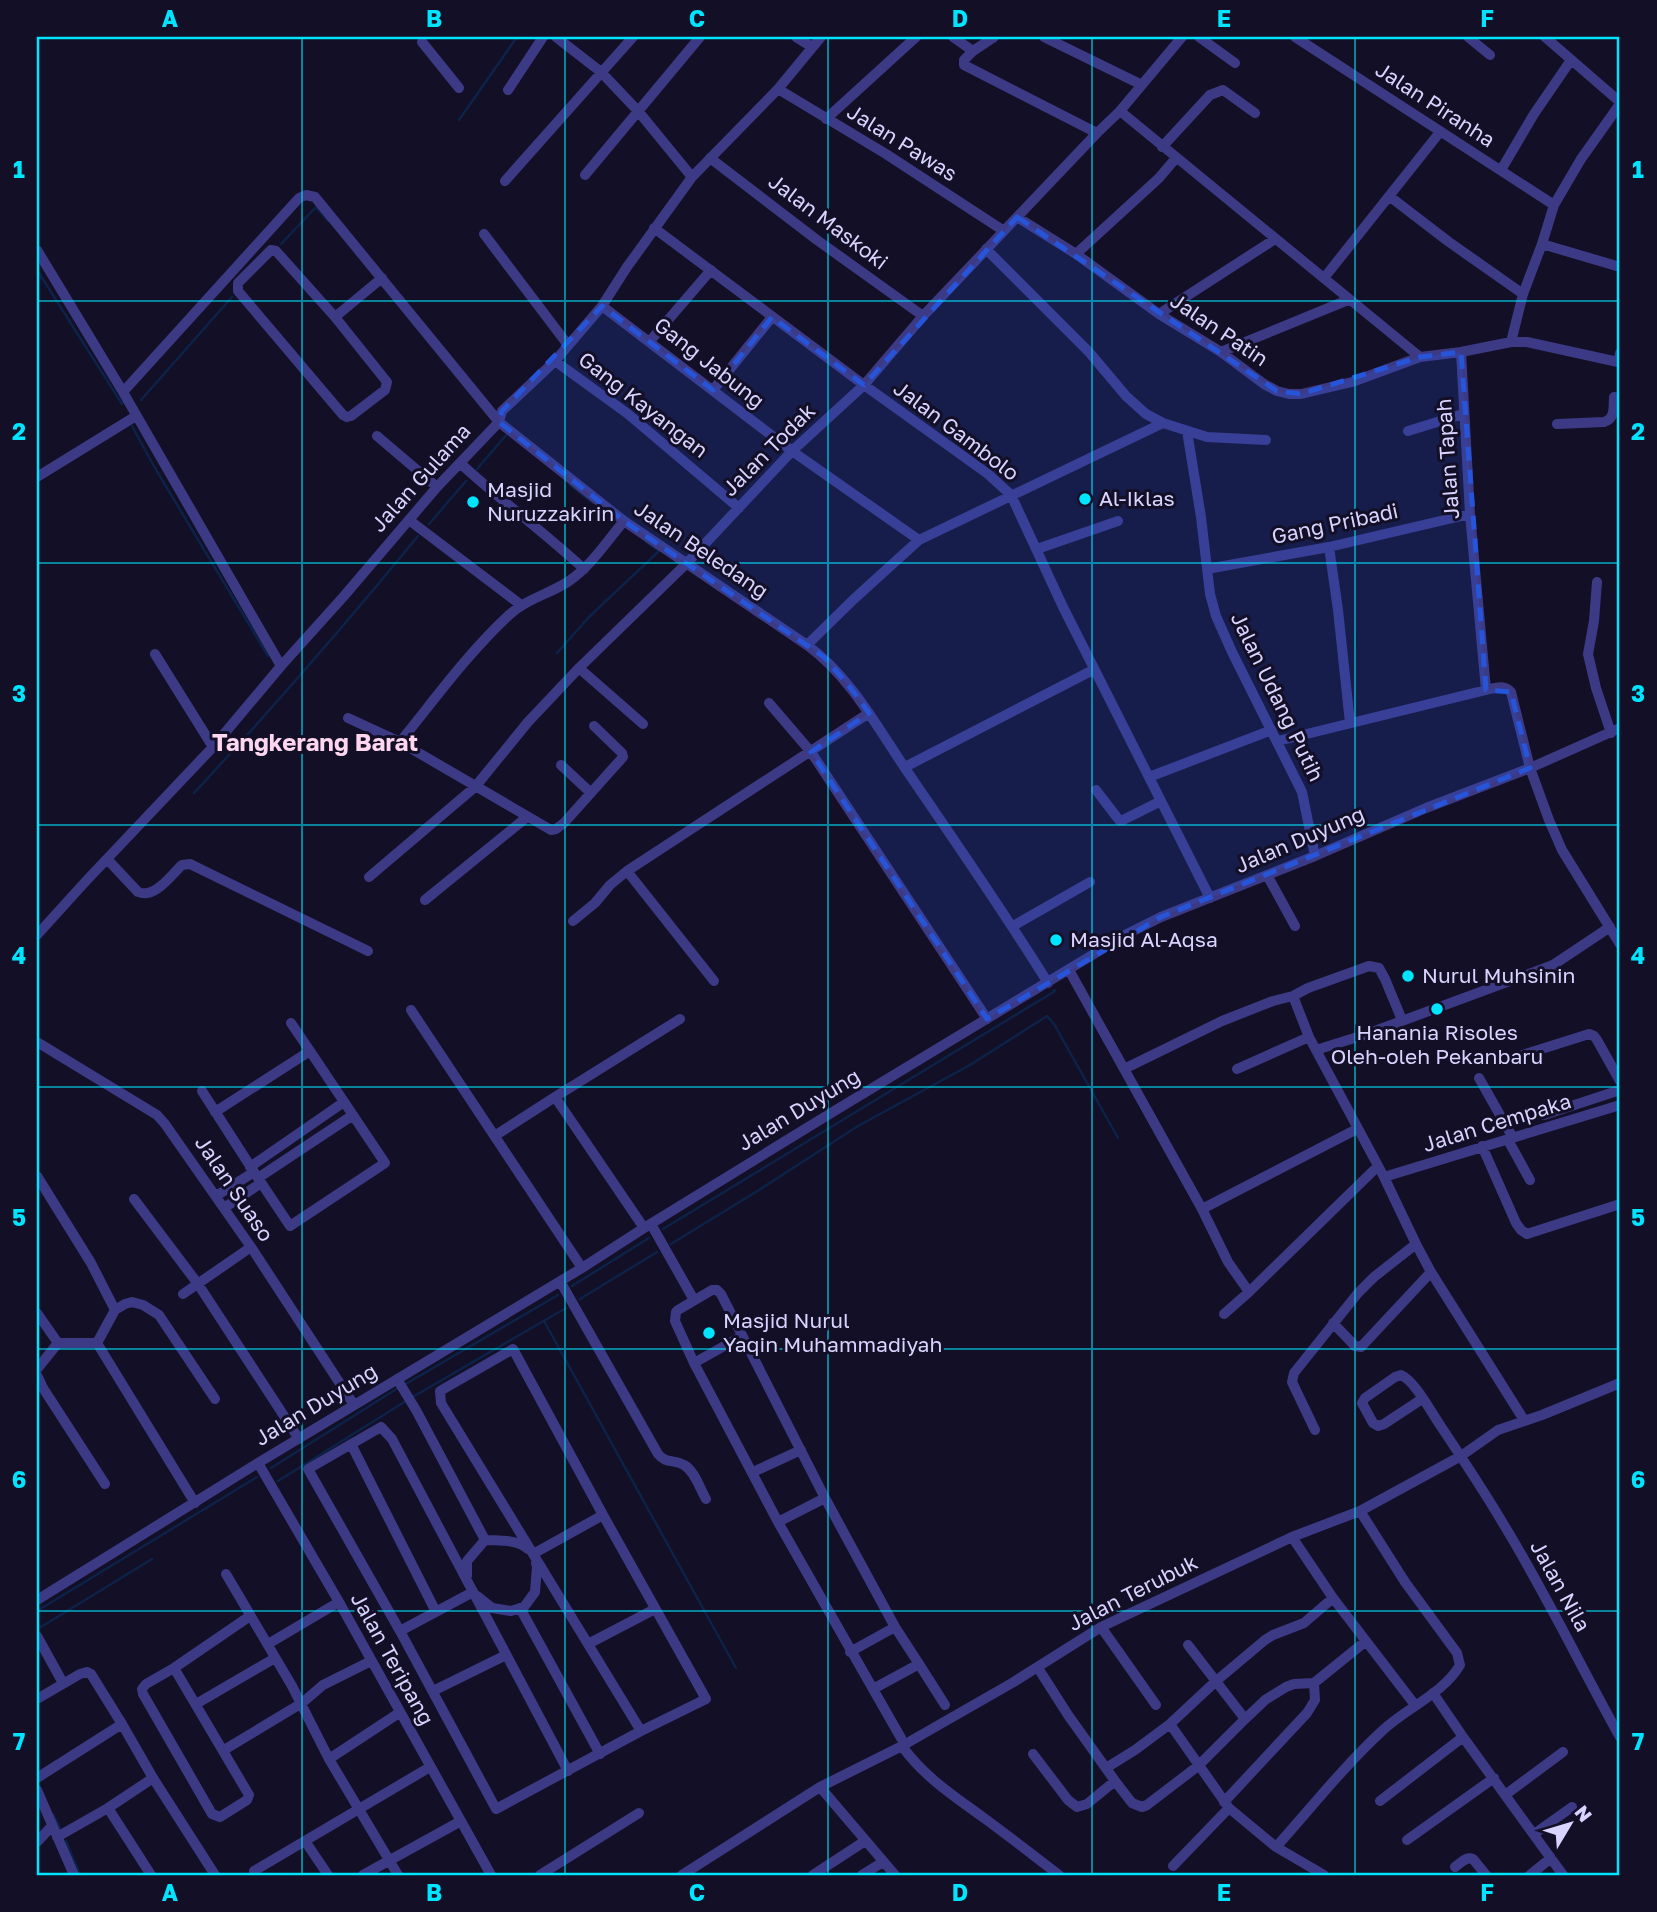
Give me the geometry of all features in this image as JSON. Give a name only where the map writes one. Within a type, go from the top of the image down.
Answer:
[{"type":"street","points":[[508,90],[543,37]]},
{"type":"street","points":[[555,37],[601,72],[638,111],[692,177]]},
{"type":"street","points":[[505,181],[633,37]]},
{"type":"street","points":[[585,175],[700,37]]},
{"type":"street","points":[[796,37],[812,47]]},
{"type":"street","name":"Jalan Gulama","points":[[37,935],[213,747],[437,487],[499,422],[502,411],[555,361],[602,306],[692,177],[778,89],[821,37]]},
{"type":"street","points":[[826,118],[916,37]]},
{"type":"street","points":[[953,37],[972,51]]},
{"type":"street","points":[[994,37],[972,51],[964,60],[965,66],[1097,133]]},
{"type":"street","points":[[1044,37],[1142,85]]},
{"type":"street","name":"Jalan Todak","points":[[369,877],[475,787],[528,722],[579,668],[685,564],[792,452],[864,385],[923,316],[1120,111],[1182,37]]},
{"type":"street","points":[[1199,37],[1235,63]]},
{"type":"street","points":[[1468,37],[1490,55]]},
{"type":"street","points":[[1511,342],[1523,293],[1554,205],[1581,159],[1620,103],[1545,37]]},
{"type":"street","name":"Jalan Piranha","points":[[1300,38],[1554,205]]},
{"type":"street","points":[[422,39],[459,88]]},
{"type":"street","points":[[1501,170],[1534,114],[1572,60]]},
{"type":"street","name":"Jalan Pawas","points":[[778,89],[886,154],[1004,231]]},
{"type":"street","points":[[1162,147],[1215,92],[1223,90],[1255,113]]},
{"type":"street","points":[[1120,111],[1420,357],[1511,342],[1527,342],[1618,362],[1620,353]]},
{"type":"street","points":[[1324,278],[1440,132]]},
{"type":"street","name":"Jalan Maskoki","points":[[710,158],[817,240],[923,316]]},
{"type":"street","points":[[1076,254],[1159,178],[1176,158]]},
{"type":"street","name":"Jalan Beledang","points":[[122,392],[302,196],[311,195],[320,201],[499,422],[624,521],[824,657],[869,713],[1013,926],[1048,983]]},
{"type":"street","points":[[1389,196],[1523,293]]},
{"type":"street","name":"Jalan Patin","points":[[1017,217],[1277,391],[1301,394],[1352,383],[1420,357]]},
{"type":"street","name":"Jalan Gambolo","points":[[654,228],[988,474],[1011,495],[1093,670],[1210,898]]},
{"type":"street","points":[[484,234],[568,345]]},
{"type":"street","points":[[1159,314],[1275,239]]},
{"type":"street","points":[[1542,244],[1620,267]]},
{"type":"street","points":[[986,249],[1089,352],[1138,408],[1163,424],[1187,431],[1218,438],[1266,440]]},
{"type":"street","points":[[37,250],[281,666]]},
{"type":"street","points":[[274,250],[335,317],[387,384],[384,390],[347,417],[239,293],[237,284],[269,251],[274,250]]},
{"type":"street","points":[[650,341],[711,270]]},
{"type":"street","points":[[335,317],[382,278]]},
{"type":"street","points":[[1221,352],[1348,300]]},
{"type":"street","name":"Gang Jabung","points":[[602,306],[792,452],[919,540]]},
{"type":"street","points":[[713,390],[772,317]]},
{"type":"street","name":"Jalan Tapah","points":[[1461,352],[1470,514],[1486,690]]},
{"type":"street","name":"Gang Kayangan","points":[[555,361],[628,414],[738,508]]},
{"type":"street","points":[[1557,424],[1610,420],[1614,397],[1620,398]]},
{"type":"street","points":[[1408,431],[1463,414]]},
{"type":"street","points":[[37,477],[136,416]]},
{"type":"street","points":[[807,645],[919,540],[1163,424]]},
{"type":"street","name":"Jalan Udang Putih","points":[[1187,431],[1201,517],[1206,569],[1216,616],[1302,792],[1315,856]]},
{"type":"street","points":[[377,436],[437,487]]},
{"type":"street","points":[[460,463],[584,569]]},
{"type":"street","name":"Gang Pribadi","points":[[1206,569],[1329,547],[1470,514]]},
{"type":"street","points":[[409,520],[521,605]]},
{"type":"street","points":[[400,742],[477,648],[521,605],[568,582],[584,569],[624,521]]},
{"type":"street","points":[[1037,549],[1118,521]]},
{"type":"street","points":[[1329,547],[1350,723]]},
{"type":"street","points":[[1597,582],[1588,654],[1596,688],[1616,731]]},
{"type":"street","points":[[155,654],[213,747]]},
{"type":"street","points":[[579,668],[643,724]]},
{"type":"street","points":[[905,767],[1093,670]]},
{"type":"street","points":[[1278,741],[1486,690],[1500,687],[1508,689],[1530,768],[1562,850],[1620,943]]},
{"type":"street","points":[[769,703],[811,752],[987,1019]]},
{"type":"street","points":[[573,921],[627,871],[869,713]]},
{"type":"street","points":[[348,718],[400,742],[547,829],[556,829],[623,755],[594,726]]},
{"type":"street","points":[[1149,777],[1272,730]]},
{"type":"street","name":"Jalan Duyung","points":[[37,1600],[354,1405],[403,1390],[647,1226],[1127,934],[1616,731]]},
{"type":"street","points":[[561,765],[591,793]]},
{"type":"street","points":[[1096,790],[1119,820],[1161,801]]},
{"type":"street","points":[[425,900],[527,817]]},
{"type":"street","points":[[107,859],[138,892],[144,894],[154,891],[182,865],[190,864],[368,951]]},
{"type":"street","points":[[627,871],[714,981]]},
{"type":"street","points":[[1268,875],[1295,926]]},
{"type":"street","points":[[1013,926],[1090,882]]},
{"type":"street","points":[[1316,1049],[1364,1035],[1553,965],[1610,927]]},
{"type":"street","points":[[1124,1069],[1222,1021],[1369,966],[1379,968],[1402,1020]]},
{"type":"street","points":[[1069,970],[1202,1209],[1219,1248],[1248,1292]]},
{"type":"street","points":[[1293,996],[1310,1037],[1416,1244],[1524,1420]]},
{"type":"street","points":[[411,1010],[582,1268]]},
{"type":"street","points":[[496,1135],[680,1019]]},
{"type":"street","points":[[202,1091],[290,1226],[385,1163],[290,1023]]},
{"type":"street","points":[[1510,1059],[1589,1034],[1594,1035],[1620,1081]]},
{"type":"street","points":[[1237,1069],[1310,1037]]},
{"type":"street","name":"Jalan Suaso","points":[[37,1042],[157,1115],[216,1196],[354,1405]]},
{"type":"street","points":[[215,1112],[310,1051]]},
{"type":"street","points":[[1479,1078],[1530,1180]]},
{"type":"street","points":[[1544,1115],[1620,1090]]},
{"type":"street","points":[[555,1097],[647,1226],[694,1300]]},
{"type":"street","points":[[224,1208],[256,1175],[344,1102]]},
{"type":"street","points":[[1579,1104],[1583,1116]]},
{"type":"street","name":"Jalan Cempaka","points":[[1384,1178],[1620,1105]]},
{"type":"street","points":[[216,1196],[256,1175],[353,1115]]},
{"type":"street","points":[[1202,1209],[1357,1129]]},
{"type":"street","points":[[1482,1146],[1516,1223],[1528,1234],[1620,1204]]},
{"type":"street","points":[[1224,1314],[1377,1167]]},
{"type":"street","points":[[37,1176],[115,1310]]},
{"type":"street","points":[[134,1199],[198,1284],[299,1439]]},
{"type":"street","points":[[1315,1430],[1292,1382],[1294,1373],[1374,1277],[1416,1244]]},
{"type":"street","points":[[183,1294],[251,1248]]},
{"type":"street","points":[[1334,1323],[1356,1346],[1361,1347],[1432,1272]]},
{"type":"street","points":[[560,1282],[658,1454],[666,1461],[687,1467],[706,1499]]},
{"type":"street","points":[[945,1705],[895,1627],[719,1292],[712,1290],[678,1310],[676,1321],[694,1363],[778,1522],[914,1762],[937,1784],[1059,1875]]},
{"type":"street","points":[[97,1343],[115,1310],[132,1302],[143,1305],[159,1315],[215,1399]]},
{"type":"street","points":[[37,1314],[58,1343]]},
{"type":"street","points":[[694,1363],[742,1336]]},
{"type":"street","points":[[58,1343],[97,1343]]},
{"type":"street","points":[[37,1369],[58,1343]]},
{"type":"street","points":[[97,1343],[195,1503]]},
{"type":"street","points":[[568,1771],[392,1439],[381,1427],[308,1469],[400,1631],[496,1809],[706,1699],[513,1349],[440,1391],[440,1403],[642,1731]]},
{"type":"street","points":[[37,1375],[105,1484]]},
{"type":"street","name":"Jalan Nila","points":[[1422,1399],[1378,1426],[1373,1423],[1362,1403],[1395,1377],[1401,1375],[1409,1379],[1504,1525],[1620,1737]]},
{"type":"street","name":"Jalan Terubuk","points":[[682,1875],[820,1787],[1038,1668],[1101,1627],[1292,1537],[1360,1511],[1461,1456],[1499,1430],[1620,1383]]},
{"type":"street","points":[[403,1390],[485,1540]]},
{"type":"street","points":[[351,1444],[436,1612]]},
{"type":"street","points":[[753,1472],[801,1450]]},
{"type":"street","name":"Jalan Teripang","points":[[258,1462],[491,1875]]},
{"type":"street","points":[[778,1522],[825,1498]]},
{"type":"street","points":[[1276,1847],[1383,1730],[1433,1693],[1456,1673],[1460,1665],[1460,1660],[1405,1582],[1360,1511]]},
{"type":"street","points":[[533,1554],[603,1515]]},
{"type":"street","points":[[1292,1537],[1333,1598],[1415,1705]]},
{"type":"street","points":[[485,1540],[523,1545],[533,1554],[537,1567],[535,1592],[524,1607],[511,1611],[492,1608],[473,1592],[467,1574],[467,1561],[485,1540]]},
{"type":"street","points":[[226,1574],[398,1875]]},
{"type":"street","points":[[400,1631],[473,1592]]},
{"type":"street","points":[[1106,1769],[1170,1724],[1273,1634],[1304,1623],[1333,1598]]},
{"type":"street","points":[[268,1644],[339,1602]]},
{"type":"street","points":[[520,1608],[600,1754]]},
{"type":"street","points":[[588,1644],[655,1609]]},
{"type":"street","points":[[174,1668],[248,1793],[249,1797],[237,1807],[218,1818],[212,1814],[142,1691],[144,1685],[174,1668],[250,1616]]},
{"type":"street","points":[[850,1652],[895,1627]]},
{"type":"street","points":[[1101,1627],[1156,1705]]},
{"type":"street","points":[[37,1636],[63,1683]]},
{"type":"street","points":[[1038,1668],[1106,1769],[1132,1803],[1142,1807],[1198,1766],[1265,1700],[1286,1687],[1314,1683],[1366,1641]]},
{"type":"street","points":[[1188,1645],[1245,1719]]},
{"type":"street","points":[[433,1692],[506,1655]]},
{"type":"street","points":[[196,1704],[275,1658]]},
{"type":"street","points":[[224,1750],[302,1703],[323,1685],[371,1661]]},
{"type":"street","points":[[873,1689],[919,1664]]},
{"type":"street","points":[[37,1699],[80,1674],[89,1673],[215,1875]]},
{"type":"street","points":[[1173,1866],[1307,1713],[1315,1700],[1314,1683]]},
{"type":"street","points":[[1433,1693],[1563,1875]]},
{"type":"street","points":[[330,1759],[399,1713]]},
{"type":"street","points":[[37,1778],[122,1724]]},
{"type":"street","points":[[1170,1724],[1226,1805],[1276,1847],[1324,1875]]},
{"type":"street","points":[[1380,1801],[1463,1737]]},
{"type":"street","points":[[1505,1794],[1563,1752]]},
{"type":"street","points":[[1033,1754],[1068,1800],[1077,1807],[1087,1804],[1115,1781]]},
{"type":"street","points":[[254,1871],[430,1767]]},
{"type":"street","points":[[37,1842],[108,1808],[153,1778]]},
{"type":"street","points":[[1407,1840],[1494,1778]]},
{"type":"street","points":[[820,1787],[895,1875]]},
{"type":"street","points":[[37,1790],[74,1875]]},
{"type":"street","points":[[1534,1834],[1572,1807]]},
{"type":"street","points":[[108,1808],[151,1875]]},
{"type":"street","points":[[540,1875],[639,1813]]},
{"type":"street","points":[[363,1875],[461,1821]]},
{"type":"street","points":[[305,1841],[328,1875]]},
{"type":"street","points":[[813,1875],[865,1841]]},
{"type":"street","points":[[1455,1867],[1470,1858],[1486,1875]]},
{"type":"street","points":[[1530,1875],[1551,1858]]},
{"type":"street","points":[[862,1875],[883,1862]]},
{"type":"highlighted area","points":[[1017,217],[1277,391],[1301,394],[1420,357],[1461,352],[1486,690],[1511,692],[1530,768],[1161,917],[987,1019],[811,752],[869,713],[849,686],[824,657],[624,521],[499,422],[502,411],[602,306],[713,390],[772,317],[864,385]]},
{"type":"waterway","points":[[459,120],[517,37]]},
{"type":"waterway","points":[[281,244],[316,207],[328,221]]},
{"type":"waterway","points":[[37,270],[122,404]]},
{"type":"waterway","points":[[141,400],[232,297]]},
{"type":"waterway","points":[[132,426],[268,656]]},
{"type":"waterway","points":[[477,469],[507,434]]},
{"type":"waterway","points":[[429,524],[466,481]]},
{"type":"waterway","points":[[570,485],[593,503]]},
{"type":"waterway","points":[[194,793],[308,666],[418,536]]},
{"type":"waterway","points":[[646,542],[658,550]]},
{"type":"waterway","points":[[557,653],[590,616],[659,551]]},
{"type":"waterway","points":[[663,1229],[1054,990]]},
{"type":"waterway","points":[[671,1244],[858,1126],[970,1065],[1047,1016],[1118,1138]]},
{"type":"waterway","points":[[572,1286],[649,1238]]},
{"type":"waterway","points":[[580,1299],[657,1252]]},
{"type":"waterway","points":[[404,1385],[558,1295]]},
{"type":"waterway","points":[[411,1398],[566,1308]]},
{"type":"waterway","points":[[544,1321],[736,1668]]},
{"type":"waterway","points":[[271,1468],[398,1388]]},
{"type":"waterway","points":[[278,1481],[406,1401]]},
{"type":"waterway","points":[[37,1611],[257,1477]]},
{"type":"waterway","points":[[41,1627],[152,1559]]},
{"type":"waterway","points":[[53,1814],[60,1828]]},
{"type":"waterway","points":[[66,1841],[80,1875]]},
{"type":"place","name":"Al-Iklas","points":[[1085,499]]},
{"type":"place","name":"Masjid Nuruzzakirin","points":[[473,502]]},
{"type":"place","name":"Masjid Al-Aqsa","points":[[1056,940]]},
{"type":"place","name":"Nurul Muhsinin","points":[[1408,976]]},
{"type":"place","name":"Hanania Risoles Oleh-oleh Pekanbaru","points":[[1437,1009]]},
{"type":"place","name":"Masjid Nurul Yaqin Muhammadiyah","points":[[709,1333]]},
{"type":"district","name":"Tangkerang Barat","points":[[315,743]]}]
